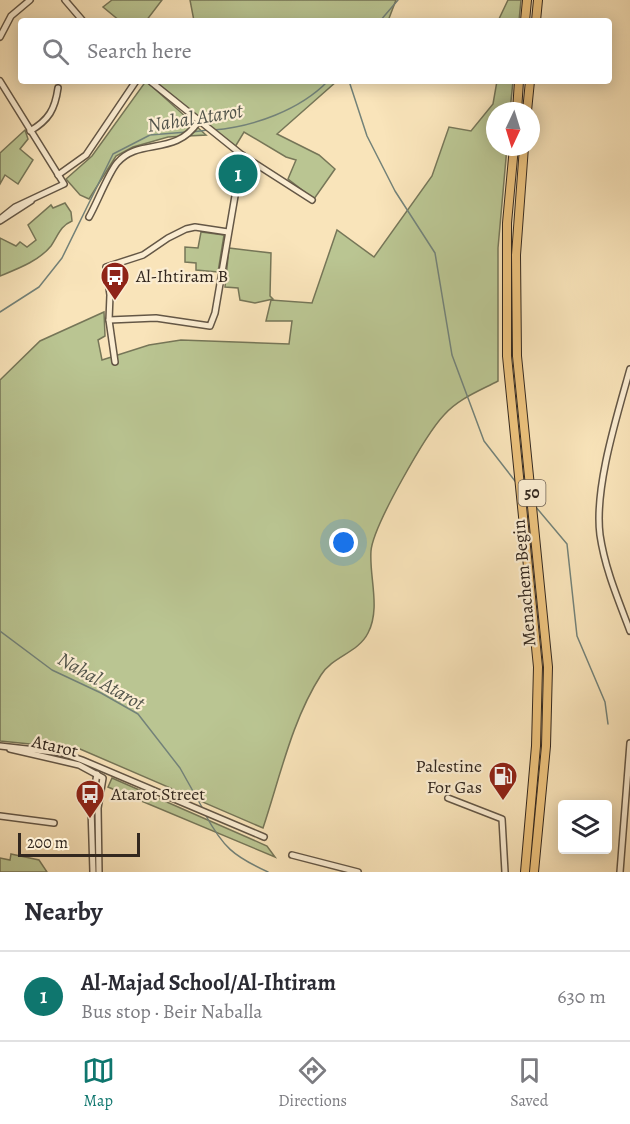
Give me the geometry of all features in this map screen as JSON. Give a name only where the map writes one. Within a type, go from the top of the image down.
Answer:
[{"type":"highway","points":[[525,18],[527,0]]},
{"type":"highway","points":[[536,18],[538,0]]},
{"type":"highway","points":[[518,102],[519,84]]},
{"type":"highway","points":[[528,102],[530,84]]},
{"type":"highway","name":"Menachem Begin","points":[[512,156],[507,223],[507,356],[538,667],[534,872]]},
{"type":"highway","name":"Menachem Begin","points":[[523,156],[516,255],[517,356],[548,667],[534,839],[525,872]]},
{"type":"street","points":[[0,37],[11,16],[30,0]]},
{"type":"street","points":[[65,0],[80,18]]},
{"type":"street","points":[[0,81],[64,184],[15,207],[0,220]]},
{"type":"street","points":[[58,175],[86,155],[134,84]]},
{"type":"street","points":[[154,84],[242,155],[312,200]]},
{"type":"street","points":[[30,131],[49,118],[53,111],[58,88]]},
{"type":"street","points":[[89,217],[116,163],[142,150],[180,141],[190,134],[198,122]]},
{"type":"street","points":[[108,320],[156,318],[210,326],[215,313],[242,155]]},
{"type":"street","points":[[115,362],[108,320],[110,295],[105,267],[143,255],[186,229],[228,232]]},
{"type":"street","points":[[630,369],[627,395],[601,489],[600,533],[608,572],[630,631]]},
{"type":"street","points":[[620,872],[630,743]]},
{"type":"street","points":[[3,747],[62,753],[264,837]]},
{"type":"street","name":"Atarot","points":[[3,747],[23,754],[79,765],[98,774],[104,781],[98,808],[99,872]]},
{"type":"street","name":"Atarot","points":[[93,872],[91,808],[98,774]]},
{"type":"street","points":[[448,798],[502,819],[506,872]]},
{"type":"street","points":[[0,816],[54,823]]},
{"type":"street","points":[[292,855],[328,869],[358,872]]},
{"type":"green space","points":[[112,0],[162,0],[148,18],[116,18],[103,7]]},
{"type":"green space","points":[[190,0],[396,0],[389,18],[193,18]]},
{"type":"green space","points":[[508,0],[521,0],[519,18],[499,18]]},
{"type":"green space","points":[[144,84],[149,84],[206,135],[168,137],[133,147],[116,156],[89,199],[80,195],[66,179],[92,156]]},
{"type":"green space","points":[[158,84],[334,84],[277,134],[319,155],[335,169],[314,199],[288,179],[296,160],[286,157],[244,132],[235,147]]},
{"type":"green space","points":[[496,84],[513,84],[511,102],[493,102]]},
{"type":"green space","points":[[486,113],[486,156],[506,156],[498,248],[498,381],[462,400],[444,415],[425,441],[390,502],[371,551],[374,603],[372,623],[364,640],[332,663],[321,675],[311,692],[294,730],[263,828],[80,749],[0,741],[0,380],[40,341],[104,312],[105,336],[98,340],[102,360],[149,345],[181,340],[289,344],[292,321],[266,321],[271,300],[312,303],[337,230],[374,257],[432,176],[449,127],[471,131]]},
{"type":"green space","points":[[25,130],[28,139],[20,149],[33,160],[18,184],[5,175],[0,184],[0,153]]},
{"type":"green space","points":[[65,203],[71,212],[72,221],[62,228],[51,246],[34,260],[0,276],[0,238],[16,246],[20,242],[27,247],[36,240],[28,225],[51,205],[53,208]]},
{"type":"green space","points":[[201,232],[224,235],[218,272],[196,270],[196,263],[185,262],[185,247],[198,248]]},
{"type":"green space","points":[[229,248],[271,253],[270,296],[273,299],[255,303],[240,300],[238,288],[225,287]]},
{"type":"green space","points":[[112,778],[267,846],[275,857],[108,787]]},
{"type":"green space","points":[[11,854],[39,860],[47,872],[0,872],[0,858],[10,860]]},
{"type":"waterway","name":"Nahal Atarot","points":[[383,18],[398,0]]},
{"type":"waterway","name":"Nahal Atarot","points":[[213,130],[244,125],[275,115],[304,100],[325,84]]},
{"type":"waterway","points":[[350,84],[367,136],[395,191],[435,253],[452,355],[484,441],[515,481]]},
{"type":"waterway","name":"Nahal Atarot","points":[[192,132],[208,130]]},
{"type":"waterway","name":"Nahal Atarot","points":[[0,312],[39,287],[62,258],[113,154],[150,135],[187,132]]},
{"type":"waterway","points":[[535,506],[567,544],[577,636],[605,702],[608,724]]},
{"type":"waterway","name":"Nahal Atarot","points":[[0,631],[52,670],[101,693],[138,714],[180,768],[203,809]]},
{"type":"waterway","name":"Nahal Atarot","points":[[205,814],[230,849],[246,861],[268,872]]},
{"type":"place","name":"Al-Majad School/Al-Ihtiram","points":[[238,174]]},
{"type":"place","name":"Al-Ihtiram B","points":[[115,302]]},
{"type":"place","name":"Palestine For Gas","points":[[503,802]]},
{"type":"place","name":"Atarot Street","points":[[90,820]]}]
